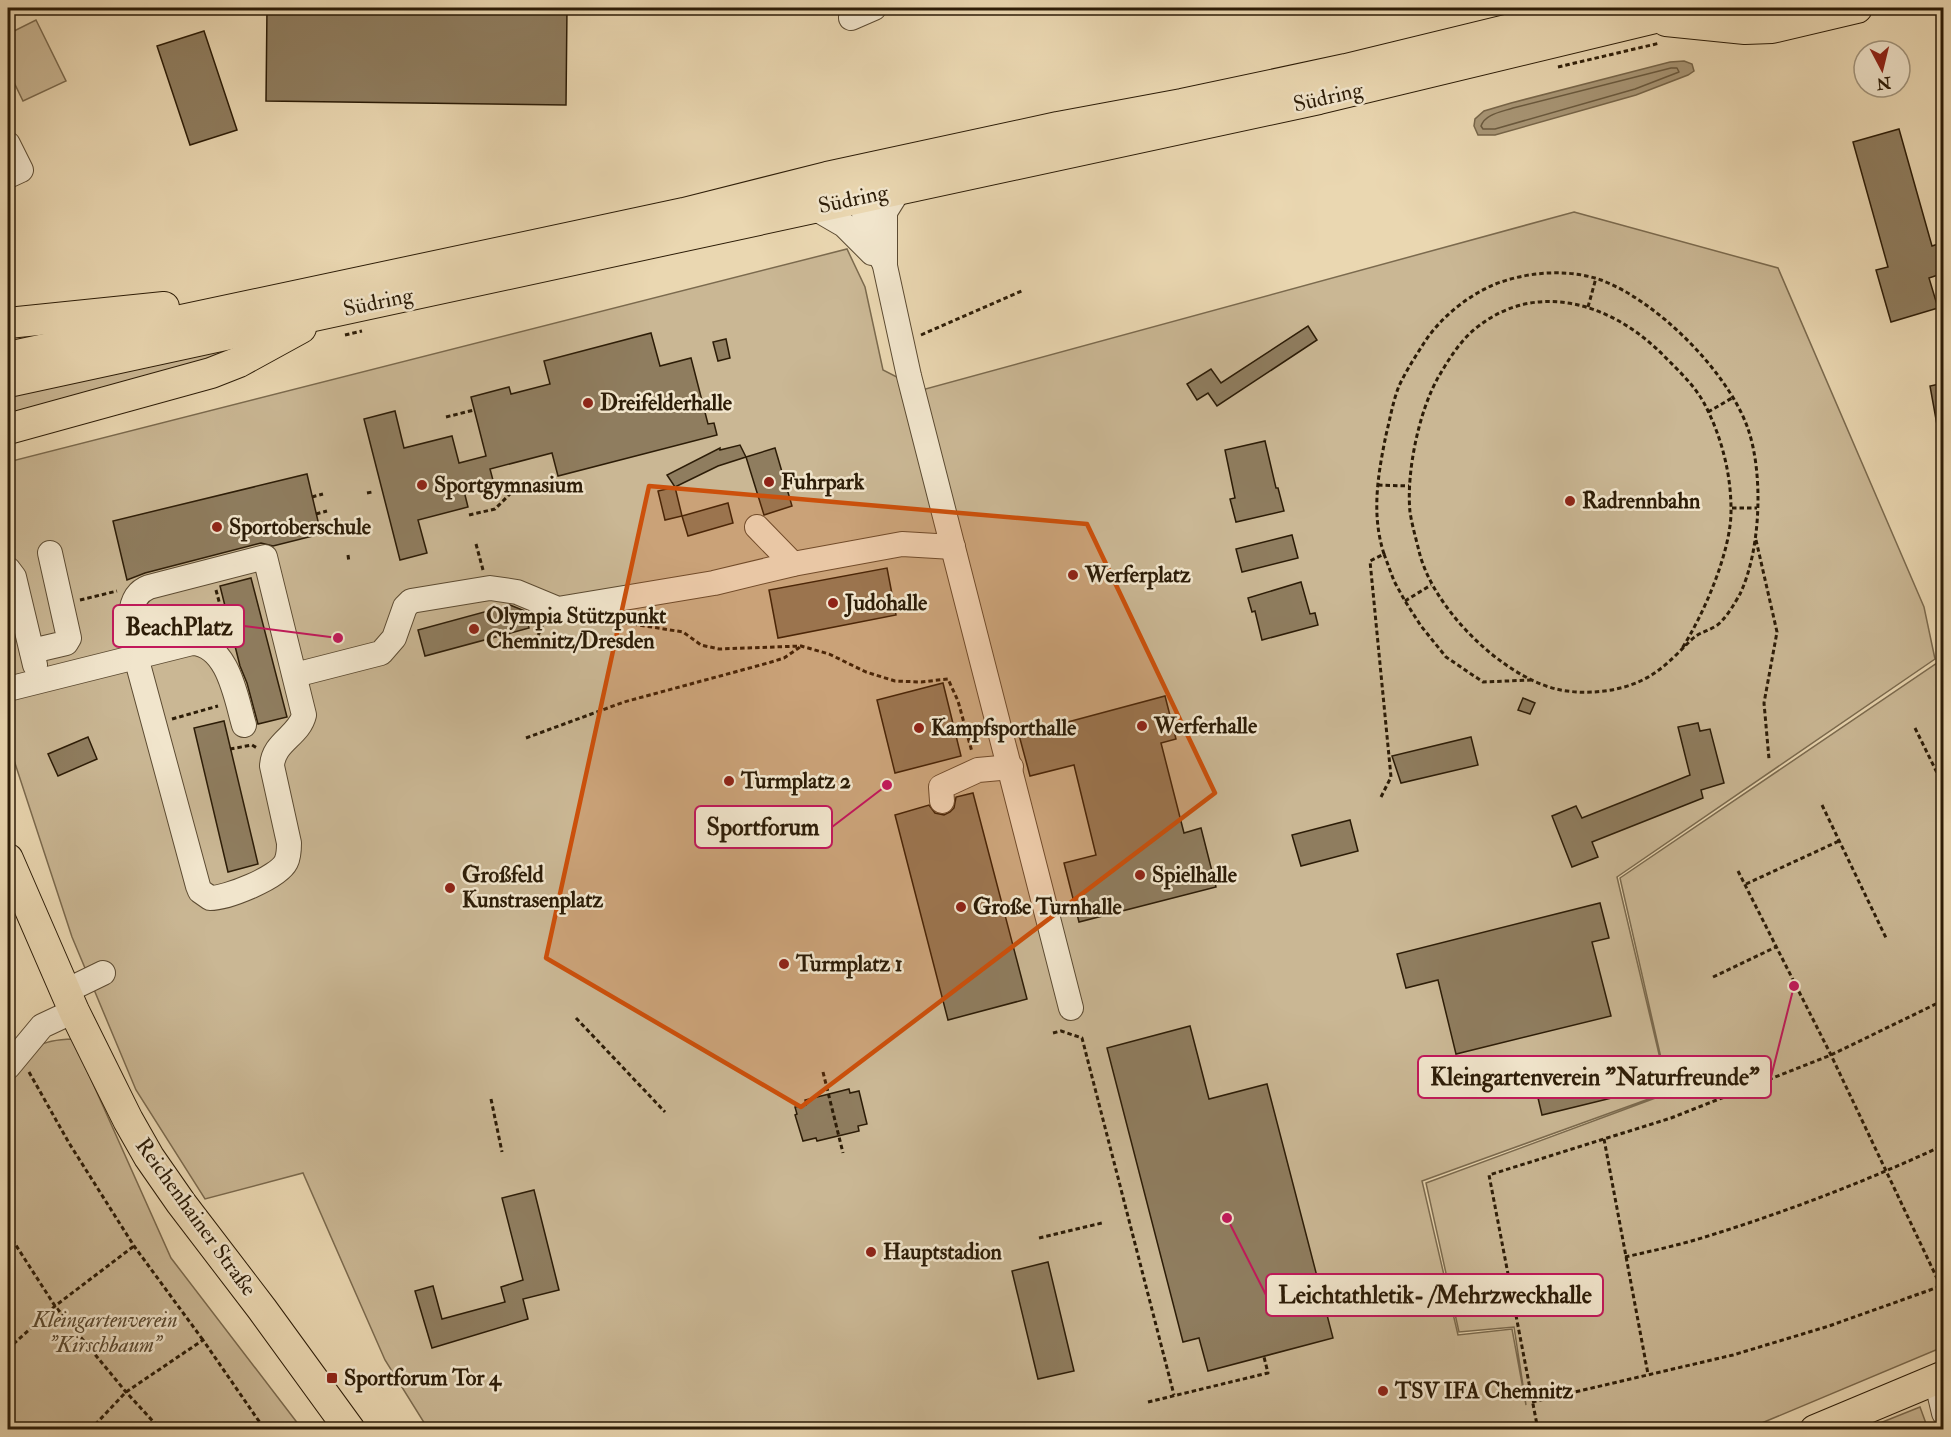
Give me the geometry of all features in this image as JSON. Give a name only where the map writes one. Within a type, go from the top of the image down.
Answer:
[{"type":"main road","points":[[1468,39],[1525,8]]},
{"type":"main road","name":"Südring","points":[[8,381],[865,196],[892,176],[1101,118],[1226,95],[1346,69],[1597,8]]},
{"type":"main road","name":"Südring","points":[[8,357],[684,213],[1319,99],[1697,8]]},
{"type":"main road","points":[[1648,20],[1745,29],[1772,28],[1857,8]]},
{"type":"main road","points":[[8,323],[142,308],[251,304]]},
{"type":"main road","points":[[8,429],[211,373],[239,362],[336,311]]},
{"type":"main road","name":"Reichenhainer Straße","points":[[8,860],[70,1001],[128,1120],[149,1157],[350,1430]]},
{"type":"main road","points":[[1815,1430],[1940,1378]]},
{"type":"street","points":[[850,18],[874,8]]},
{"type":"street","points":[[8,144],[21,170],[8,176]]},
{"type":"street","points":[[885,266],[885,212],[892,176]]},
{"type":"street","points":[[865,196],[863,216],[885,266],[908,340],[909,376],[1071,1008]]},
{"type":"street","points":[[813,207],[844,225],[885,266]]},
{"type":"street","points":[[757,527],[793,564]]},
{"type":"street","points":[[295,675],[381,653],[394,638],[405,607],[411,601],[490,588],[517,592],[558,609],[714,583],[793,564],[902,544],[953,547]]},
{"type":"street","points":[[31,646],[66,643],[69,640],[50,553]]},
{"type":"street","points":[[265,557],[295,675],[304,708],[303,722],[276,749],[272,758],[289,843],[286,863],[271,876],[227,895],[210,898],[200,891],[198,886],[136,657],[131,632],[133,603],[139,592],[148,587],[265,557]]},
{"type":"street","points":[[8,569],[14,577],[38,682]]},
{"type":"street","points":[[8,689],[192,643],[206,645],[227,667],[244,725]]},
{"type":"street","points":[[942,801],[941,788],[978,770],[1011,767]]},
{"type":"street","points":[[13,1060],[42,1026],[103,973]]},
{"type":"street","points":[[1940,1378],[1944,1413]]},
{"type":"path","points":[[1531,680],[1483,682],[1446,657],[1421,626],[1394,581],[1378,536],[1376,512],[1382,454],[1398,388],[1430,334],[1458,306],[1482,290],[1516,275],[1554,273],[1596,278],[1628,293],[1660,315],[1694,347],[1723,381],[1748,427],[1758,478],[1755,538],[1749,568],[1739,596],[1718,625],[1699,632],[1681,650],[1651,676],[1629,685],[1604,691],[1576,692],[1552,688],[1531,680],[1493,654],[1468,632],[1442,604],[1431,585],[1421,562],[1410,513],[1410,486],[1419,426],[1433,386],[1454,351],[1476,328],[1502,313],[1532,303],[1563,302],[1588,307],[1608,314],[1655,347],[1687,380],[1703,401],[1725,456],[1731,508],[1730,528],[1704,609],[1696,627],[1681,650]]},
{"type":"path","points":[[1588,307],[1596,278]]},
{"type":"path","points":[[908,340],[1024,290]]},
{"type":"path","points":[[1708,412],[1732,398]]},
{"type":"path","points":[[446,417],[474,410]]},
{"type":"path","points":[[1378,485],[1410,486]]},
{"type":"path","points":[[469,515],[495,509],[512,493]]},
{"type":"path","points":[[312,497],[323,494]]},
{"type":"path","points":[[1731,508],[1757,508]]},
{"type":"path","points":[[316,514],[327,512]]},
{"type":"path","points":[[1755,538],[1777,632],[1764,703],[1769,759]]},
{"type":"path","points":[[476,544],[482,566]]},
{"type":"path","points":[[1381,797],[1390,777],[1370,561],[1384,554]]},
{"type":"path","points":[[348,555],[350,562]]},
{"type":"path","points":[[1405,601],[1431,585]]},
{"type":"path","points":[[514,647],[535,643],[542,626],[538,600]]},
{"type":"path","points":[[219,602],[225,624]]},
{"type":"path","points":[[587,604],[626,623],[682,632],[701,645],[719,649],[801,646],[829,654],[866,672],[895,681],[921,682],[948,678],[958,701],[978,770]]},
{"type":"path","points":[[526,738],[624,702],[776,660],[801,646]]},
{"type":"path","points":[[155,724],[211,707],[237,702]]},
{"type":"path","points":[[1915,728],[1944,787]]},
{"type":"path","points":[[230,749],[252,744],[272,758]]},
{"type":"path","points":[[1821,805],[1887,940]]},
{"type":"path","points":[[1745,885],[1839,841]]},
{"type":"path","points":[[1738,871],[1831,1055],[1944,1293]]},
{"type":"path","points":[[1713,977],[1776,947]]},
{"type":"path","points":[[1538,1430],[1489,1175],[1671,1118],[1831,1055],[1944,1000]]},
{"type":"path","points":[[576,1018],[665,1112]]},
{"type":"path","points":[[1053,1033],[1061,1031],[1082,1038],[1174,1395]]},
{"type":"path","points":[[13,1060],[134,1246],[265,1430]]},
{"type":"path","points":[[823,1072],[843,1153]]},
{"type":"path","points":[[491,1099],[502,1152]]},
{"type":"path","points":[[1604,1139],[1648,1374]]},
{"type":"path","points":[[1625,1257],[1705,1237],[1769,1215],[1886,1172],[1944,1145]]},
{"type":"path","points":[[1039,1238],[1102,1223]]},
{"type":"path","points":[[8,1233],[55,1306],[126,1392],[161,1430]]},
{"type":"path","points":[[8,1349],[55,1306],[134,1246]]},
{"type":"path","points":[[1532,1402],[1744,1352],[1829,1326],[1942,1286]]},
{"type":"path","points":[[90,1430],[126,1392],[203,1340]]},
{"type":"path","points":[[1148,1402],[1268,1373],[1264,1357]]},
{"type":"highlighted area","points":[[649,486],[1087,524],[1215,793],[801,1107],[546,958]]},
{"type":"green space","points":[[1734,8],[1836,8],[1786,20],[1693,18]]},
{"type":"green space","points":[[36,20],[66,81],[23,101],[8,70],[8,34]]},
{"type":"green space","points":[[1574,212],[1778,268],[1924,607],[1935,659],[1617,877],[1668,1092],[1422,1181],[1458,1335],[1512,1329],[1526,1405],[1514,1327],[1459,1332],[1426,1183],[1669,1093],[1620,878],[1943,659],[1943,1347],[1757,1425],[1720,1430],[428,1429],[385,1360],[303,1173],[205,1199],[136,1090],[72,937],[8,742],[8,462],[847,249],[865,287],[883,370],[922,390]]},
{"type":"green space","points":[[265,335],[242,354],[8,422],[8,391]]},
{"type":"green space","name":"Kleingartenverein \"Kirschbaum\"","points":[[73,1039],[171,1258],[302,1429],[8,1429],[8,1081],[33,1049],[49,1042]]},
{"type":"green space","points":[[1920,1407],[1928,1429],[1865,1429]]},
{"type":"water","points":[[1684,61],[1692,64],[1694,71],[1636,95],[1495,135],[1478,135],[1474,126],[1475,119],[1484,111],[1670,62]]},
{"type":"building","points":[[267,8],[567,8],[566,105],[266,101]]},
{"type":"building","points":[[204,31],[237,130],[190,145],[157,46]]},
{"type":"building","points":[[1899,129],[1932,246],[1944,242],[1944,273],[1929,278],[1938,308],[1891,322],[1876,270],[1888,267],[1853,142]]},
{"type":"building","points":[[1308,326],[1317,340],[1217,406],[1208,393],[1197,400],[1187,384],[1211,369],[1221,383]]},
{"type":"building","name":"Dreifelderhalle","points":[[651,333],[660,366],[691,358],[708,424],[714,423],[717,435],[558,476],[552,453],[490,469],[494,484],[464,491],[468,507],[418,520],[427,553],[400,560],[364,419],[395,411],[404,448],[452,436],[459,463],[486,456],[471,397],[509,387],[511,394],[550,384],[544,361]]},
{"type":"building","points":[[726,339],[730,358],[718,361],[713,342]]},
{"type":"building","points":[[1944,383],[1944,424],[1937,425],[1930,386]]},
{"type":"building","points":[[1265,441],[1284,511],[1236,522],[1230,499],[1235,498],[1225,450]]},
{"type":"building","points":[[740,445],[746,457],[718,466],[675,487],[667,475],[720,448],[720,450]]},
{"type":"building","name":"Fuhrpark","points":[[775,448],[792,506],[764,515],[746,457]]},
{"type":"building","name":"Sportoberschule","points":[[307,474],[321,534],[273,546],[261,543],[145,573],[127,580],[113,521]]},
{"type":"building","points":[[675,487],[682,516],[665,520],[658,491]]},
{"type":"building","points":[[728,503],[733,523],[688,536],[682,516]]},
{"type":"building","points":[[1292,535],[1298,558],[1242,572],[1236,549]]},
{"type":"building","name":"Judohalle","points":[[887,568],[896,615],[778,638],[769,590]]},
{"type":"building","points":[[251,578],[287,717],[258,724],[240,666],[220,586]]},
{"type":"building","points":[[1301,582],[1310,614],[1315,613],[1318,625],[1262,640],[1255,611],[1252,612],[1248,598]]},
{"type":"building","name":"Olympia Stützpunkt Chemnitz/Dresden","points":[[510,605],[525,611],[529,628],[425,656],[418,630]]},
{"type":"building","name":"Kampfsporthalle","points":[[943,683],[961,756],[895,773],[877,700]]},
{"type":"building","points":[[1165,696],[1176,739],[1161,743],[1184,833],[1201,828],[1216,887],[1079,922],[1064,863],[1096,855],[1074,765],[1030,776],[1019,735]]},
{"type":"building","points":[[1523,698],[1535,703],[1530,714],[1518,710]]},
{"type":"building","points":[[224,721],[258,864],[228,872],[194,728]]},
{"type":"building","points":[[1698,723],[1700,731],[1710,729],[1724,783],[1701,790],[1703,798],[1592,842],[1598,857],[1572,867],[1552,816],[1576,806],[1582,818],[1690,775],[1678,727]]},
{"type":"building","points":[[88,737],[97,759],[58,776],[48,754]]},
{"type":"building","points":[[1471,737],[1478,765],[1401,783],[1392,756]]},
{"type":"building","name":"Große Turnhalle","points":[[973,793],[1027,999],[948,1020],[895,815],[929,805],[935,813],[944,815],[954,808],[956,797]]},
{"type":"building","points":[[1350,820],[1358,851],[1301,866],[1292,835]]},
{"type":"building","points":[[1600,903],[1609,938],[1592,942],[1611,1016],[1456,1054],[1438,980],[1406,988],[1397,954]]},
{"type":"building","points":[[1190,1026],[1209,1099],[1267,1084],[1333,1338],[1208,1371],[1199,1338],[1183,1342],[1107,1048]]},
{"type":"building","points":[[1613,1066],[1620,1096],[1542,1115],[1535,1085]]},
{"type":"building","points":[[849,1089],[850,1093],[859,1091],[867,1124],[858,1126],[859,1131],[817,1141],[816,1138],[803,1141],[795,1115],[797,1114],[795,1107],[806,1105],[805,1100]]},
{"type":"building","points":[[534,1190],[559,1290],[523,1299],[528,1319],[432,1348],[415,1291],[433,1286],[442,1319],[505,1302],[501,1287],[523,1280],[502,1198]]},
{"type":"building","points":[[1048,1262],[1074,1371],[1038,1379],[1012,1271]]},
{"type":"place","name":"Dreifelderhalle","points":[[588,403]]},
{"type":"place","name":"Fuhrpark","points":[[769,482]]},
{"type":"place","name":"Sportgymnasium","points":[[422,485]]},
{"type":"place","name":"Radrennbahn","points":[[1570,501]]},
{"type":"place","name":"Sportoberschule","points":[[217,527]]},
{"type":"place","name":"Werferplatz","points":[[1073,575]]},
{"type":"place","name":"Judohalle","points":[[833,603]]},
{"type":"place","name":"Olympia Stützpunkt Chemnitz/Dresden","points":[[474,629]]},
{"type":"place","name":"BeachPlatz","points":[[338,638]]},
{"type":"place","name":"Werferhalle","points":[[1142,726]]},
{"type":"place","name":"Kampfsporthalle","points":[[919,728]]},
{"type":"place","name":"Turmplatz 2","points":[[729,781]]},
{"type":"place","name":"Sportforum","points":[[887,785]]},
{"type":"place","name":"Spielhalle","points":[[1140,875]]},
{"type":"place","name":"Großfeld Kunstrasenplatz","points":[[450,888]]},
{"type":"place","name":"Große Turnhalle","points":[[961,907]]},
{"type":"place","name":"Turmplatz 1","points":[[784,964]]},
{"type":"place","name":"Kleingartenverein \"Naturfreunde\"","points":[[1794,986]]},
{"type":"place","name":"Leichtathletik- /Mehrzweckhalle","points":[[1227,1218]]},
{"type":"place","name":"Hauptstadion","points":[[871,1252]]},
{"type":"place","name":"Sportforum Tor 4","points":[[332,1378]]},
{"type":"place","name":"TSV IFA Chemnitz","points":[[1383,1391]]}]
